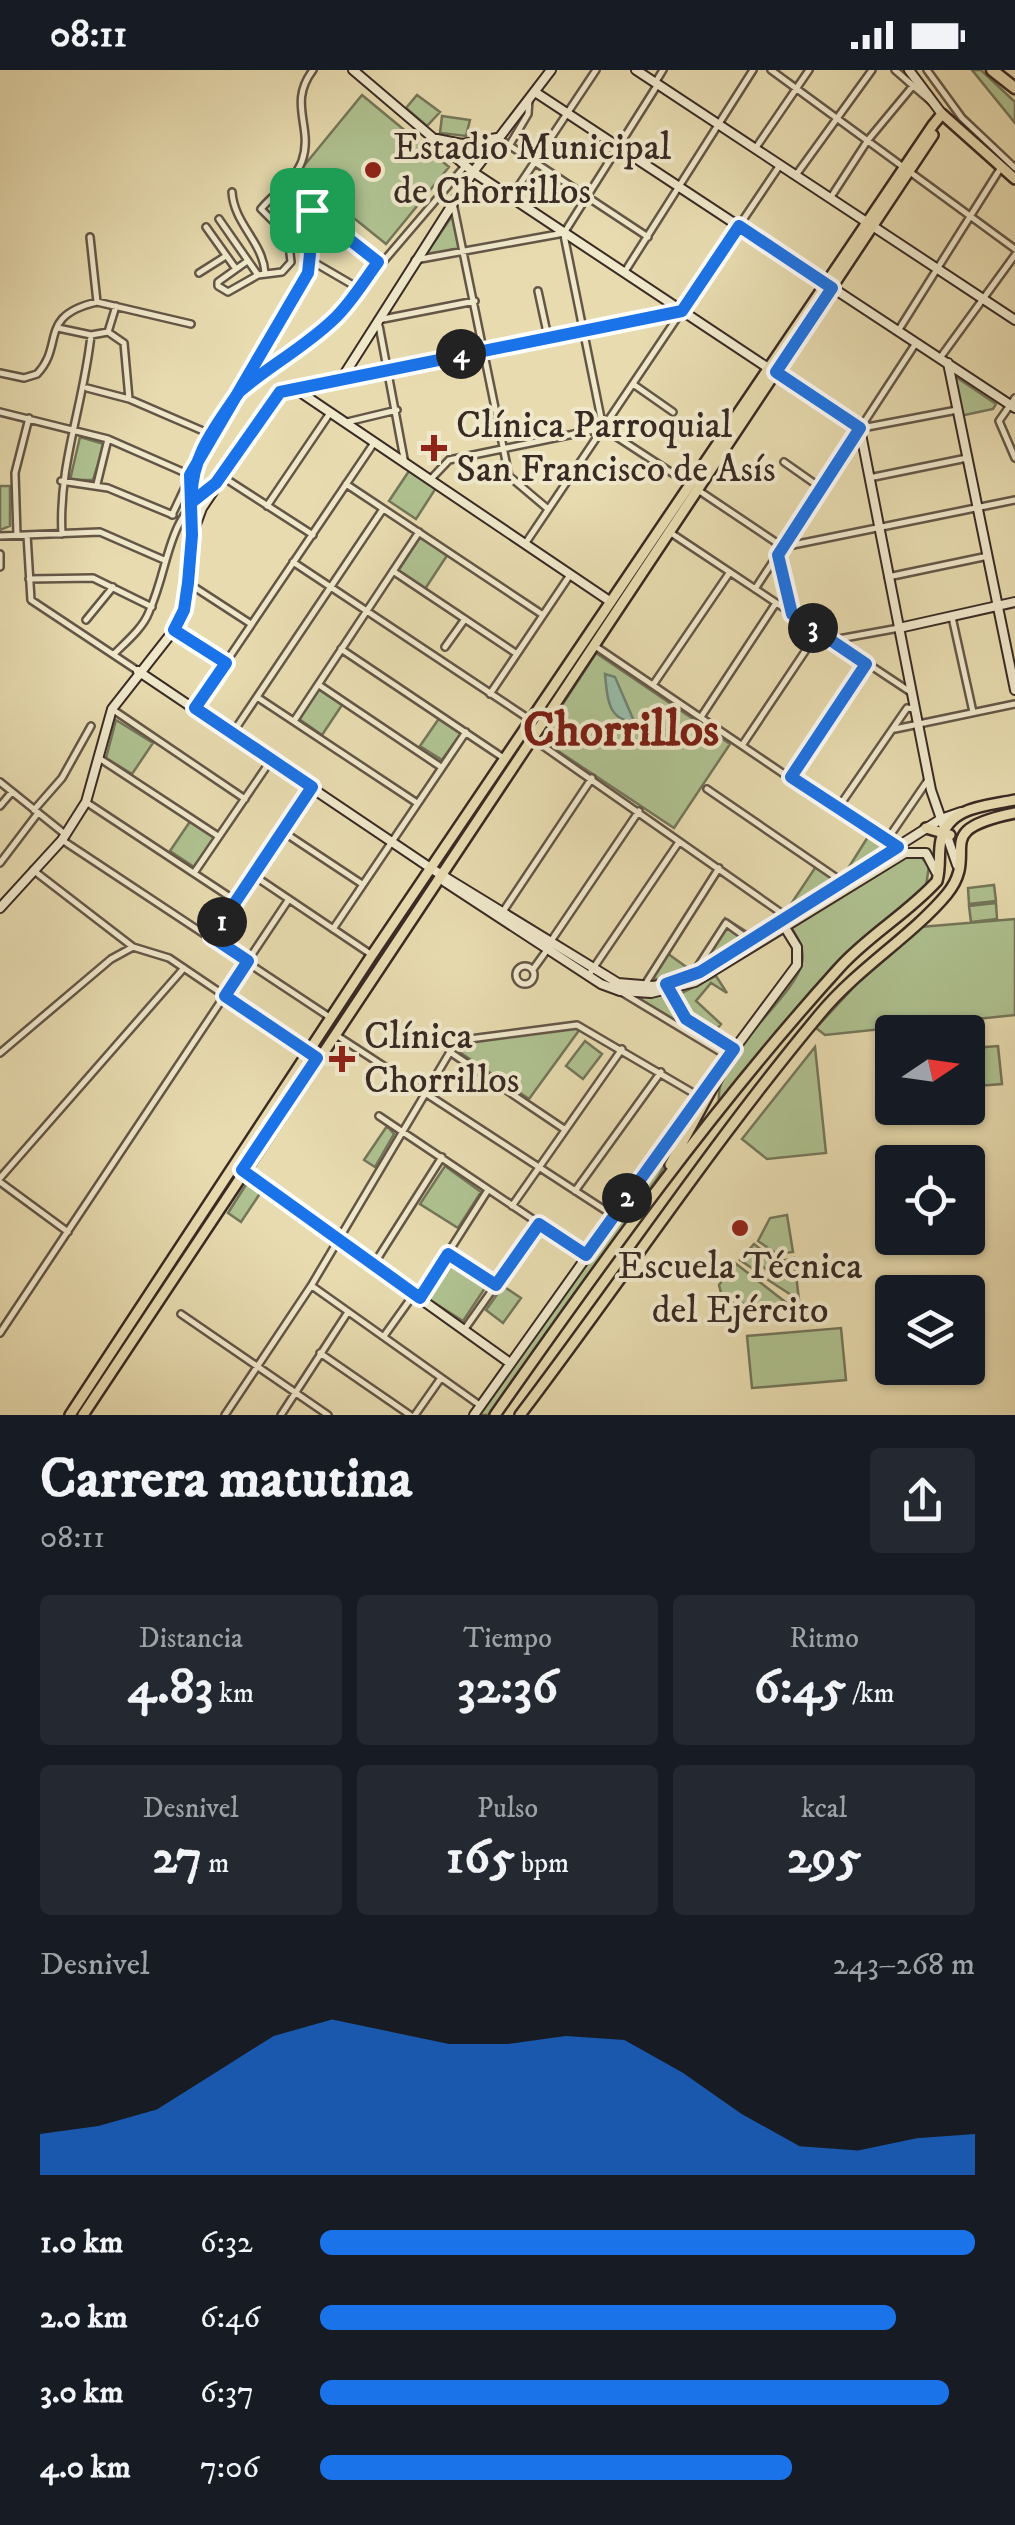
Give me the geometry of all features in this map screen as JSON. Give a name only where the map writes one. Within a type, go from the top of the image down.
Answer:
[{"type":"highway","points":[[992,70],[1015,88]]},
{"type":"main road","points":[[70,1415],[99,1381],[242,1170],[372,955],[436,871],[611,602],[772,370],[941,112],[1000,170],[1015,179]]},
{"type":"main road","points":[[535,722],[593,645],[669,531],[693,487]]},
{"type":"main road","points":[[83,1415],[99,1381],[313,1055],[333,1033],[505,759],[527,734]]},
{"type":"main road","points":[[495,1415],[657,1190],[842,965],[933,884],[939,874],[946,828],[961,812],[1015,800]]},
{"type":"main road","points":[[520,1415],[725,1134],[808,1029],[850,980],[946,894],[957,865],[960,839],[971,824],[1015,813]]},
{"type":"main road","points":[[926,828],[946,828]]},
{"type":"main road","points":[[657,1190],[732,1053]]},
{"type":"street","points":[[246,262],[218,282],[225,292],[262,274],[282,272],[291,262],[288,236],[261,209],[285,186],[304,154],[300,91],[313,70]]},
{"type":"street","points":[[353,70],[469,169],[860,428],[957,410]]},
{"type":"street","points":[[245,387],[329,324],[378,262],[498,138],[551,70]]},
{"type":"street","points":[[511,198],[596,70]]},
{"type":"street","points":[[636,70],[1015,320]]},
{"type":"street","points":[[603,428],[564,233],[663,70]]},
{"type":"street","points":[[624,273],[754,70]]},
{"type":"street","points":[[770,70],[1015,252],[944,361],[1015,690]]},
{"type":"street","points":[[756,148],[810,70]]},
{"type":"street","points":[[796,175],[872,70]]},
{"type":"street","points":[[896,70],[941,112]]},
{"type":"street","points":[[909,70],[941,112]]},
{"type":"street","points":[[926,70],[962,118],[1015,168]]},
{"type":"street","points":[[830,198],[868,140],[912,88]]},
{"type":"street","points":[[532,96],[567,114],[1014,403],[999,425],[1015,458]]},
{"type":"street","points":[[509,146],[528,114],[532,96]]},
{"type":"street","points":[[429,136],[462,144],[498,138],[648,238]]},
{"type":"street","points":[[525,544],[780,165]]},
{"type":"street","points":[[342,378],[453,202],[469,169]]},
{"type":"street","points":[[898,330],[1000,170]]},
{"type":"street","points":[[285,186],[378,262]]},
{"type":"street","points":[[232,192],[234,210],[262,255],[262,274]]},
{"type":"street","points":[[453,202],[513,483],[548,509]]},
{"type":"street","points":[[114,654],[152,607],[176,516],[210,434],[245,387],[304,280],[310,260],[304,222],[312,210]]},
{"type":"street","points":[[219,219],[246,262],[262,274]]},
{"type":"street","points":[[206,227],[236,269]]},
{"type":"street","points":[[416,260],[564,233]]},
{"type":"street","points":[[90,237],[97,302]]},
{"type":"street","points":[[199,273],[226,256]]},
{"type":"street","points":[[310,260],[358,288]]},
{"type":"street","points":[[538,291],[548,336]]},
{"type":"street","points":[[378,320],[476,301]]},
{"type":"street","points":[[0,373],[24,378],[38,374],[57,327],[69,311],[97,302],[190,324]]},
{"type":"street","points":[[108,332],[116,306]]},
{"type":"street","points":[[192,535],[219,479],[280,392],[682,311]]},
{"type":"street","points":[[378,320],[405,464]]},
{"type":"street","points":[[57,327],[91,335],[108,332],[124,343],[128,354],[128,399]]},
{"type":"street","points":[[62,534],[61,481],[85,388],[91,335]]},
{"type":"street","points":[[755,589],[916,343]]},
{"type":"street","points":[[632,384],[673,412]]},
{"type":"street","points":[[85,388],[128,399],[210,434]]},
{"type":"street","points":[[294,388],[611,602]]},
{"type":"street","points":[[344,423],[397,410]]},
{"type":"street","points":[[0,412],[108,440],[190,475]]},
{"type":"street","points":[[267,506],[330,413]]},
{"type":"street","points":[[16,535],[15,473],[29,418]]},
{"type":"street","points":[[430,480],[449,460],[603,428],[783,547],[1015,500]]},
{"type":"street","points":[[860,428],[929,779],[957,865]]},
{"type":"street","points":[[97,484],[108,440]]},
{"type":"street","points":[[195,708],[374,443]]},
{"type":"street","points":[[869,478],[967,458]]},
{"type":"street","points":[[784,462],[822,488]]},
{"type":"street","points":[[0,908],[64,838],[86,802],[112,709],[138,671],[174,630],[184,610],[192,535],[190,475]]},
{"type":"street","points":[[176,516],[219,479]]},
{"type":"street","points":[[219,479],[313,534]]},
{"type":"street","points":[[61,481],[97,484],[176,516]]},
{"type":"street","points":[[346,484],[543,615]]},
{"type":"street","points":[[232,734],[382,508]]},
{"type":"street","points":[[669,531],[912,693]]},
{"type":"street","points":[[294,721],[419,532]]},
{"type":"street","points":[[27,535],[30,600],[548,948],[732,1053]]},
{"type":"street","points":[[0,536],[110,535],[164,560]]},
{"type":"street","points":[[0,555],[0,567]]},
{"type":"street","points":[[778,555],[792,614]]},
{"type":"street","points":[[888,577],[988,556]]},
{"type":"street","points":[[293,562],[535,722]]},
{"type":"street","points":[[392,571],[516,654]]},
{"type":"street","points":[[653,685],[730,572]]},
{"type":"street","points":[[490,694],[570,575]]},
{"type":"street","points":[[29,579],[84,577],[152,607]]},
{"type":"street","points":[[188,583],[251,625]]},
{"type":"street","points":[[86,620],[112,587]]},
{"type":"street","points":[[701,717],[776,603]]},
{"type":"street","points":[[830,640],[1015,605]]},
{"type":"street","points":[[952,617],[973,712]]},
{"type":"street","points":[[445,647],[465,619]]},
{"type":"street","points":[[174,630],[226,663]]},
{"type":"street","points":[[743,744],[818,632]]},
{"type":"street","points":[[593,645],[900,850],[918,850],[930,856],[936,868],[933,884]]},
{"type":"street","points":[[341,650],[505,759]]},
{"type":"street","points":[[791,777],[866,664]]},
{"type":"street","points":[[318,684],[441,767]]},
{"type":"street","points":[[256,697],[417,803]]},
{"type":"street","points":[[892,730],[1015,704]]},
{"type":"street","points":[[838,808],[907,708],[915,708]]},
{"type":"street","points":[[112,709],[245,799]]},
{"type":"street","points":[[0,863],[62,778],[91,726]]},
{"type":"street","points":[[333,929],[466,732]]},
{"type":"street","points":[[474,1415],[796,964],[797,946],[786,922],[719,868],[527,734]]},
{"type":"street","points":[[99,758],[218,836]]},
{"type":"street","points":[[194,873],[271,760]]},
{"type":"street","points":[[500,915],[592,778]]},
{"type":"street","points":[[887,840],[929,779]]},
{"type":"street","points":[[0,783],[64,838],[332,1018]]},
{"type":"street","points":[[212,937],[312,787]]},
{"type":"street","points":[[707,789],[846,884]]},
{"type":"street","points":[[0,806],[11,793]]},
{"type":"street","points":[[86,802],[236,901]]},
{"type":"street","points":[[534,968],[639,811]]},
{"type":"street","points":[[620,991],[695,982],[900,850],[926,828]]},
{"type":"street","points":[[282,831],[362,884]]},
{"type":"street","points":[[590,974],[680,841]]},
{"type":"street","points":[[644,986],[719,868]]},
{"type":"street","points":[[32,869],[133,947],[184,968],[313,1055]]},
{"type":"street","points":[[253,876],[372,955]]},
{"type":"street","points":[[0,1333],[289,900]]},
{"type":"street","points":[[590,974],[618,984],[667,988],[786,922]]},
{"type":"street","points":[[692,977],[724,924],[750,941]]},
{"type":"street","points":[[0,1052],[111,959],[133,947]]},
{"type":"street","points":[[68,1232],[0,1180],[184,968]]},
{"type":"street","points":[[667,988],[686,1019],[732,1053]]},
{"type":"street","points":[[225,1415],[311,1286],[450,1052],[467,1038],[564,1024],[590,1028],[700,1096]]},
{"type":"street","points":[[333,1033],[614,1216]]},
{"type":"street","points":[[512,1206],[622,1049]]},
{"type":"street","points":[[450,1052],[564,1130]]},
{"type":"street","points":[[575,1190],[660,1072]]},
{"type":"street","points":[[380,1116],[586,1255]]},
{"type":"street","points":[[374,1265],[442,1157]]},
{"type":"street","points":[[242,1170],[510,1364]]},
{"type":"street","points":[[383,1337],[448,1254],[488,1190]]},
{"type":"street","points":[[464,1330],[539,1224]]},
{"type":"street","points":[[448,1254],[496,1285]]},
{"type":"street","points":[[311,1286],[481,1406]]},
{"type":"street","points":[[280,1415],[348,1312]]},
{"type":"street","points":[[181,1314],[328,1415]]},
{"type":"street","points":[[320,1353],[412,1415],[441,1378]]},
{"type":"shaded area","points":[[972,70],[981,70],[1015,102],[1015,123]]},
{"type":"shaded area","name":"Estadio Municipal de Chorrillos","points":[[362,95],[449,167],[386,244],[298,173]]},
{"type":"shaded area","points":[[417,95],[440,112],[427,126],[406,108]]},
{"type":"shaded area","points":[[442,116],[470,120],[466,136],[440,133]]},
{"type":"shaded area","points":[[452,216],[459,248],[425,256]]},
{"type":"shaded area","points":[[953,375],[996,404],[993,409],[960,416]]},
{"type":"shaded area","points":[[80,437],[104,444],[93,480],[70,480]]},
{"type":"shaded area","points":[[409,471],[436,488],[416,519],[389,501]]},
{"type":"shaded area","points":[[0,486],[10,486],[10,526],[0,530]]},
{"type":"shaded area","points":[[421,536],[448,554],[425,589],[398,571]]},
{"type":"shaded area","points":[[596,653],[730,744],[674,828],[540,739]]},
{"type":"shaded area","points":[[605,674],[615,677],[634,721],[613,711]]},
{"type":"shaded area","points":[[319,689],[342,705],[322,735],[299,719]]},
{"type":"shaded area","points":[[440,717],[462,732],[442,760],[420,746]]},
{"type":"shaded area","points":[[116,720],[153,743],[132,774],[106,758]]},
{"type":"shaded area","points":[[191,820],[215,836],[194,867],[170,851]]},
{"type":"shaded area","points":[[871,832],[893,847],[842,878]]},
{"type":"shaded area","points":[[908,856],[922,858],[929,866],[926,886],[833,966],[719,1102],[729,1065],[785,993],[802,963],[802,948],[791,927]]},
{"type":"shaded area","points":[[817,865],[839,880],[790,913],[787,910]]},
{"type":"shaded area","points":[[994,885],[996,901],[969,904],[968,888]]},
{"type":"shaded area","points":[[996,903],[997,919],[971,922],[969,906]]},
{"type":"shaded area","points":[[725,918],[749,933],[694,968]]},
{"type":"shaded area","points":[[1015,919],[1015,1015],[985,1018],[985,1015],[875,1015],[875,1030],[825,1035],[816,1028],[877,962],[920,927]]},
{"type":"shaded area","points":[[667,953],[689,969],[676,977],[647,980]]},
{"type":"shaded area","points":[[716,976],[727,993],[711,983],[696,1001],[721,1024],[715,1031],[694,1017],[678,995]]},
{"type":"shaded area","points":[[641,995],[667,995],[687,1023],[727,1050],[642,1001]]},
{"type":"shaded area","points":[[563,1028],[580,1029],[529,1099],[458,1051],[465,1043]]},
{"type":"shaded area","points":[[585,1041],[602,1054],[583,1079],[566,1066]]},
{"type":"shaded area","points":[[998,1046],[1002,1084],[985,1085],[985,1047]]},
{"type":"shaded area","points":[[815,1047],[826,1153],[767,1159],[742,1139]]},
{"type":"shaded area","points":[[698,1106],[657,1179],[489,1415],[479,1415]]},
{"type":"shaded area","points":[[387,1126],[394,1134],[375,1167],[364,1160]]},
{"type":"shaded area","points":[[445,1166],[481,1192],[458,1228],[420,1204]]},
{"type":"shaded area","points":[[247,1183],[261,1192],[241,1222],[228,1213]]},
{"type":"shaded area","points":[[787,1215],[793,1252],[777,1254],[758,1241],[770,1218]]},
{"type":"shaded area","points":[[754,1244],[777,1262],[794,1258],[799,1300],[765,1278],[769,1272],[759,1263],[753,1269],[740,1260]]},
{"type":"shaded area","points":[[450,1261],[487,1285],[463,1321],[427,1298]]},
{"type":"shaded area","points":[[735,1263],[788,1304],[799,1307],[799,1311],[723,1301],[719,1285]]},
{"type":"shaded area","points":[[503,1286],[521,1298],[503,1323],[486,1310]]},
{"type":"shaded area","points":[[841,1328],[846,1380],[752,1388],[747,1336]]},
{"type":"place","name":"Estadio Municipal de Chorrillos","points":[[373,170]]},
{"type":"place","name":"Clínica Parroquial San Francisco de Asís","points":[[434,448]]},
{"type":"place","name":"Clínica Chorrillos","points":[[342,1059]]},
{"type":"place","name":"Escuela Técnica del Ejército","points":[[740,1228]]},
{"type":"district","name":"Chorrillos","points":[[621,731]]},
{"type":"route","points":[[312,210],[304,222],[310,254],[308,273],[244,382],[245,387],[210,434],[190,475],[192,535],[188,583],[184,610],[174,630],[226,663],[195,708],[312,787],[212,937],[248,961],[225,996],[317,1058],[242,1170],[420,1298],[448,1254],[496,1285],[539,1224],[586,1255],[734,1049],[686,1019],[666,984],[692,977],[898,847],[791,777],[866,664],[792,614],[778,555],[860,428],[776,372],[832,288],[739,226],[682,311],[280,392],[216,483],[192,502],[190,475],[210,434],[239,392],[242,389],[245,387],[269,371],[335,318],[378,262],[312,210]]}]
